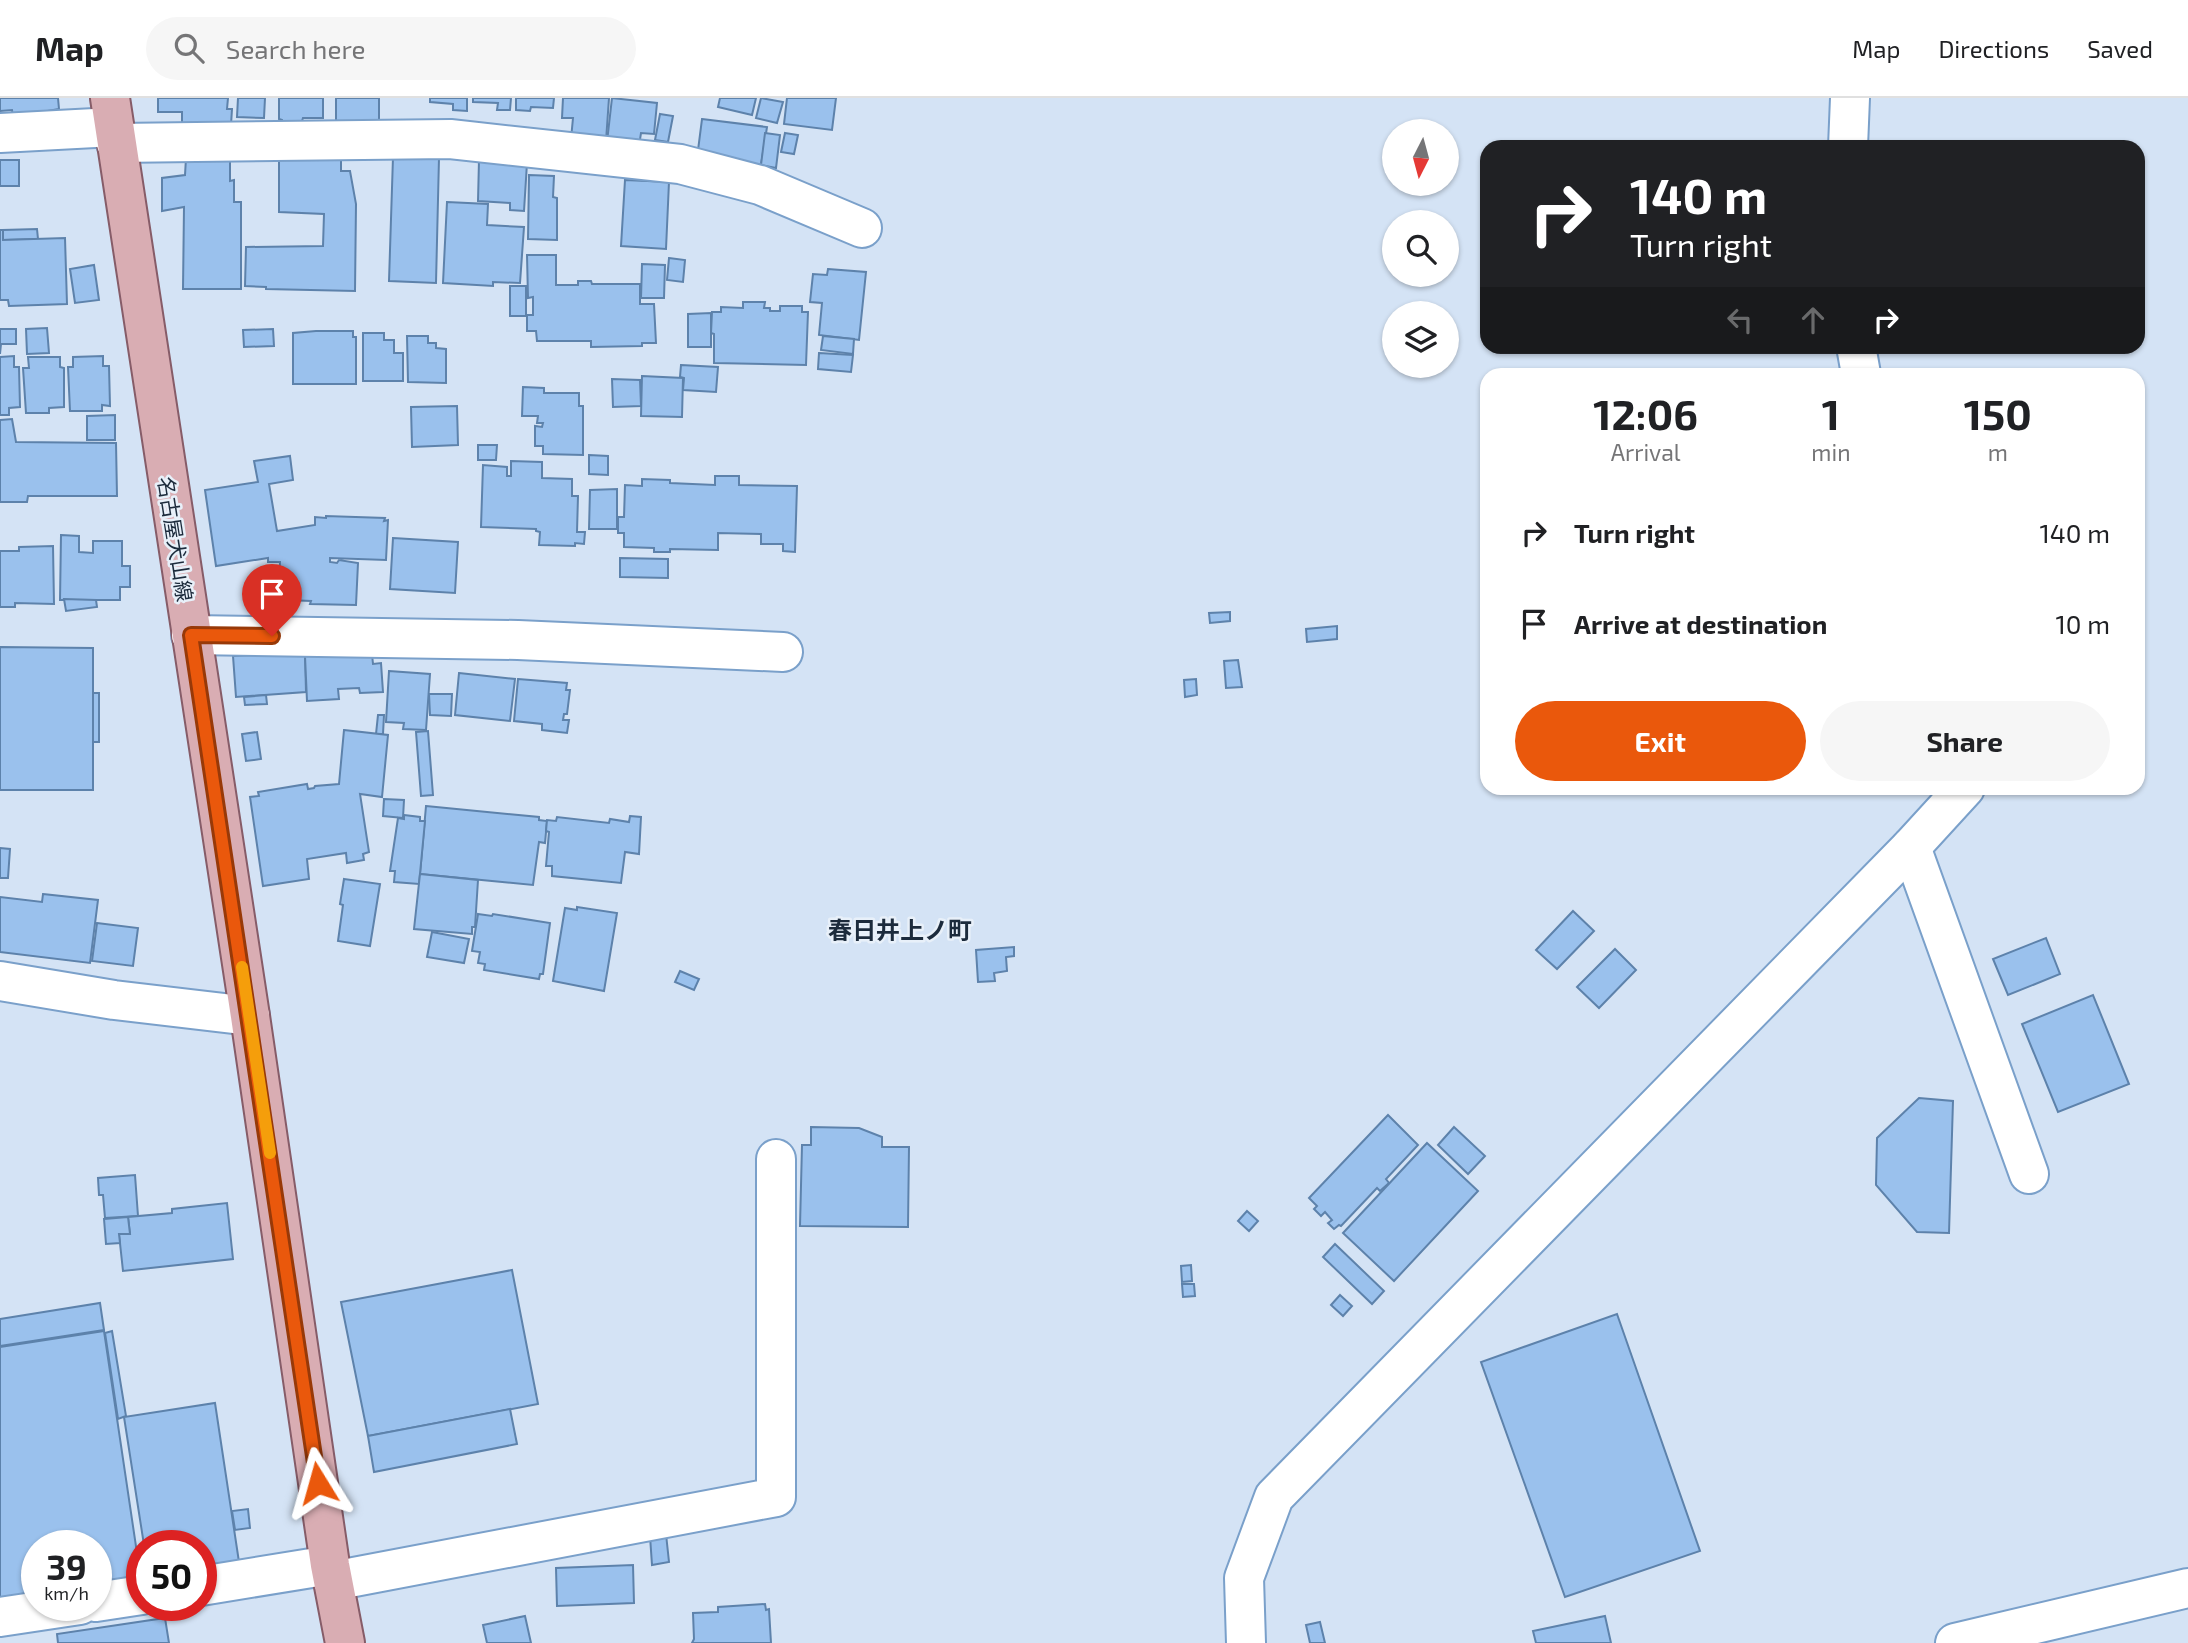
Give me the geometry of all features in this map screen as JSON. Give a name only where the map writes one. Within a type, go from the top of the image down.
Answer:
[{"type":"main road","name":"名古屋犬山線","points":[[114,123],[332,1573],[345,1643]]},
{"type":"street","points":[[1848,140],[1850,98]]},
{"type":"street","points":[[0,133],[114,123],[450,139],[666,163],[760,184],[862,228]]},
{"type":"street","points":[[191,635],[518,640],[783,652]]},
{"type":"street","points":[[1246,1643],[1244,1578],[1274,1497],[1911,847],[1959,795]]},
{"type":"street","points":[[1911,847],[2029,1174]]},
{"type":"street","points":[[0,982],[114,1000],[250,1016]]},
{"type":"street","points":[[217,1584],[332,1573],[776,1497],[776,1159]]},
{"type":"street","points":[[1955,1643],[2188,1588]]},
{"type":"street","points":[[0,1617],[21,1614]]},
{"type":"building","points":[[0,98],[58,98],[59,109],[13,117],[12,110],[0,111]]},
{"type":"building","points":[[158,98],[228,98],[227,109],[232,109],[231,125],[182,124],[182,112],[158,112]]},
{"type":"building","points":[[238,98],[265,98],[264,118],[237,117]]},
{"type":"building","points":[[279,98],[323,98],[323,118],[303,118],[302,121],[290,121],[290,126],[282,126],[282,120],[279,119]]},
{"type":"building","points":[[336,98],[379,98],[379,123],[336,123]]},
{"type":"building","points":[[430,98],[467,98],[467,111],[453,110],[453,104],[430,102]]},
{"type":"building","points":[[473,98],[511,98],[510,110],[497,110],[498,103],[473,102]]},
{"type":"building","points":[[516,98],[554,98],[553,108],[531,107],[530,111],[516,110]]},
{"type":"building","points":[[563,98],[609,98],[606,141],[571,139],[573,118],[562,118]]},
{"type":"building","points":[[612,98],[657,103],[654,134],[641,133],[639,146],[607,142]]},
{"type":"building","points":[[720,98],[756,98],[752,115],[718,107]]},
{"type":"building","points":[[761,98],[783,102],[777,123],[756,118]]},
{"type":"building","points":[[787,98],[836,98],[832,130],[784,124]]},
{"type":"building","points":[[660,114],[673,116],[668,142],[655,140]]},
{"type":"building","points":[[702,119],[767,127],[761,165],[697,158]]},
{"type":"building","points":[[765,133],[780,135],[776,168],[761,165]]},
{"type":"building","points":[[785,133],[798,135],[794,154],[781,152]]},
{"type":"building","points":[[230,157],[230,181],[234,180],[234,202],[241,202],[241,289],[183,289],[184,207],[162,211],[162,178],[185,175],[186,158]]},
{"type":"building","points":[[279,157],[341,157],[341,171],[350,171],[356,204],[355,291],[245,286],[246,247],[323,246],[324,214],[279,212]]},
{"type":"building","points":[[393,157],[439,158],[436,283],[389,281]]},
{"type":"building","points":[[0,160],[19,160],[19,186],[0,186]]},
{"type":"building","points":[[479,160],[527,163],[524,211],[510,210],[510,203],[478,201]]},
{"type":"building","points":[[529,175],[554,176],[557,240],[528,239]]},
{"type":"building","points":[[625,180],[669,182],[666,249],[621,246]]},
{"type":"building","points":[[447,202],[488,204],[487,225],[524,227],[520,283],[493,282],[493,286],[443,283]]},
{"type":"building","points":[[37,229],[38,239],[3,240],[3,230]]},
{"type":"building","points":[[0,230],[3,230],[3,240],[65,238],[67,304],[9,306],[8,300],[0,300]]},
{"type":"building","points":[[527,255],[556,255],[556,285],[578,285],[578,281],[591,281],[592,284],[640,284],[640,304],[654,304],[656,343],[642,343],[642,346],[591,347],[591,341],[537,341],[536,331],[527,331],[527,315],[533,315],[533,297],[528,298]]},
{"type":"building","points":[[669,258],[685,260],[683,282],[667,280]]},
{"type":"building","points":[[642,264],[665,265],[664,298],[641,298]]},
{"type":"building","points":[[94,265],[99,300],[75,303],[70,269]]},
{"type":"building","points":[[828,269],[866,272],[859,340],[819,335],[822,303],[810,302],[813,274],[827,275]]},
{"type":"building","points":[[510,286],[526,286],[526,316],[510,316]]},
{"type":"building","points":[[743,302],[765,302],[764,308],[770,308],[770,311],[780,311],[780,306],[802,306],[802,312],[808,312],[806,365],[714,363],[712,312],[721,312],[721,307],[743,308]]},
{"type":"building","points":[[711,313],[711,347],[688,347],[688,314]]},
{"type":"building","points":[[47,328],[49,353],[27,354],[26,329]]},
{"type":"building","points":[[0,329],[16,329],[16,344],[1,344],[0,354]]},
{"type":"building","points":[[273,329],[274,346],[244,347],[243,330]]},
{"type":"building","points":[[353,331],[353,337],[356,337],[356,384],[293,384],[293,333]]},
{"type":"building","points":[[363,333],[384,333],[384,340],[394,340],[394,353],[403,353],[403,381],[363,381]]},
{"type":"building","points":[[407,336],[428,336],[428,343],[436,343],[436,348],[446,349],[446,383],[408,382]]},
{"type":"building","points":[[823,336],[854,339],[853,354],[821,350]]},
{"type":"building","points":[[819,353],[853,355],[851,372],[818,369]]},
{"type":"building","points":[[14,356],[14,367],[19,367],[20,407],[9,408],[9,415],[0,415],[0,357]]},
{"type":"building","points":[[103,356],[103,366],[109,366],[110,406],[102,405],[102,411],[70,411],[68,367],[73,367],[73,357]]},
{"type":"building","points":[[28,357],[60,357],[60,367],[64,368],[64,407],[49,408],[49,413],[26,413],[23,368],[29,368]]},
{"type":"building","points":[[681,365],[718,367],[716,392],[683,390]]},
{"type":"building","points":[[642,376],[683,378],[682,417],[641,416]]},
{"type":"building","points":[[612,379],[640,380],[641,406],[613,407]]},
{"type":"building","points":[[523,387],[544,388],[544,393],[579,393],[579,406],[583,406],[583,455],[543,454],[543,446],[535,446],[535,426],[542,427],[543,423],[537,423],[538,416],[522,416]]},
{"type":"building","points":[[457,406],[458,445],[412,447],[411,407]]},
{"type":"building","points":[[115,415],[115,440],[87,440],[87,416]]},
{"type":"building","points":[[12,419],[16,442],[116,443],[117,496],[28,496],[27,502],[0,502],[0,420]]},
{"type":"building","points":[[478,445],[497,445],[496,460],[478,460]]},
{"type":"building","points":[[589,455],[608,456],[608,475],[589,474]]},
{"type":"building","points":[[290,456],[293,480],[269,484],[277,531],[315,525],[315,517],[388,520],[386,560],[330,558],[330,562],[337,563],[339,560],[358,563],[356,605],[310,604],[311,601],[287,600],[287,615],[268,614],[269,596],[278,597],[280,562],[268,562],[268,558],[216,566],[205,490],[258,482],[254,461]]},
{"type":"building","points":[[511,461],[542,462],[542,478],[572,479],[572,496],[578,496],[577,532],[585,532],[584,544],[539,545],[540,532],[536,529],[481,527],[483,465],[507,467],[507,476],[511,476]]},
{"type":"building","points":[[715,476],[739,476],[739,485],[797,486],[795,552],[783,551],[783,544],[761,544],[761,534],[718,533],[718,550],[670,549],[670,552],[654,552],[654,548],[624,547],[624,533],[618,533],[618,517],[624,517],[625,485],[642,486],[642,479],[715,485]]},
{"type":"building","points":[[617,489],[617,529],[589,529],[590,490]]},
{"type":"building","points":[[61,535],[79,536],[79,552],[93,553],[93,541],[122,541],[122,566],[130,566],[130,587],[120,587],[120,600],[60,600]]},
{"type":"building","points":[[393,538],[458,542],[455,593],[390,589]]},
{"type":"building","points":[[53,546],[54,604],[15,603],[15,607],[0,607],[0,551],[19,551],[19,547]]},
{"type":"building","points":[[620,558],[668,559],[668,578],[620,577]]},
{"type":"building","points":[[64,599],[96,600],[97,607],[66,611]]},
{"type":"building","points":[[1230,612],[1230,621],[1210,623],[1209,613]]},
{"type":"building","points":[[1337,626],[1337,639],[1307,642],[1306,629]]},
{"type":"building","points":[[0,647],[93,648],[93,790],[0,790]]},
{"type":"building","points":[[305,652],[306,692],[236,697],[233,656]]},
{"type":"building","points":[[372,654],[373,664],[381,663],[383,692],[360,693],[359,688],[338,689],[339,699],[307,701],[305,656]]},
{"type":"building","points":[[1238,660],[1242,687],[1226,688],[1224,661]]},
{"type":"building","points":[[389,671],[430,674],[426,730],[403,729],[404,723],[386,722]]},
{"type":"building","points":[[459,673],[515,679],[510,721],[455,715]]},
{"type":"building","points":[[518,679],[567,683],[566,690],[570,690],[567,714],[564,714],[563,720],[569,720],[567,733],[542,730],[542,724],[514,721]]},
{"type":"building","points":[[1196,679],[1197,695],[1185,697],[1184,680]]},
{"type":"building","points":[[93,693],[99,693],[99,742],[93,742]]},
{"type":"building","points":[[429,694],[452,694],[451,716],[430,715]]},
{"type":"building","points":[[266,695],[267,704],[245,705],[244,697]]},
{"type":"building","points":[[378,715],[384,715],[383,734],[376,734]]},
{"type":"building","points":[[344,730],[388,735],[382,797],[360,794],[369,852],[363,854],[364,860],[347,863],[346,853],[307,859],[309,879],[263,886],[250,797],[259,796],[258,792],[307,784],[308,789],[339,784]]},
{"type":"building","points":[[428,731],[433,795],[421,796],[416,732]]},
{"type":"building","points":[[257,732],[261,759],[246,761],[242,734]]},
{"type":"building","points":[[384,799],[404,800],[403,818],[383,816]]},
{"type":"building","points":[[426,806],[539,817],[539,820],[547,821],[545,843],[539,842],[533,885],[420,874]]},
{"type":"building","points":[[404,815],[420,817],[420,821],[425,821],[419,884],[394,882],[395,871],[390,871],[398,818],[404,819]]},
{"type":"building","points":[[630,816],[641,817],[639,854],[625,852],[621,883],[552,876],[552,866],[546,866],[549,832],[546,831],[547,820],[556,821],[557,817],[609,823],[610,819],[629,822]]},
{"type":"building","points":[[0,848],[10,849],[8,878],[0,878]]},
{"type":"building","points":[[420,874],[478,880],[475,927],[472,927],[472,934],[414,929]]},
{"type":"building","points":[[344,879],[380,884],[370,946],[338,941]]},
{"type":"building","points":[[43,894],[98,900],[90,963],[0,952],[0,897],[42,902]]},
{"type":"building","points":[[577,907],[617,913],[604,991],[553,981],[565,908],[577,910]]},
{"type":"building","points":[[1573,911],[1594,931],[1557,969],[1536,950]]},
{"type":"building","points":[[478,914],[550,923],[543,974],[540,974],[539,979],[484,970],[485,964],[478,963],[480,952],[472,951]]},
{"type":"building","points":[[97,923],[138,928],[133,966],[92,961]]},
{"type":"building","points":[[432,932],[469,939],[464,963],[427,957]]},
{"type":"building","points":[[2046,938],[2060,974],[2008,995],[1993,959]]},
{"type":"building","points":[[1014,947],[1014,956],[1006,957],[1007,971],[994,973],[995,981],[978,982],[976,950]]},
{"type":"building","points":[[1615,949],[1636,970],[1599,1008],[1577,987]]},
{"type":"building","points":[[680,971],[699,979],[694,990],[675,982]]},
{"type":"building","points":[[2093,995],[2129,1084],[2058,1112],[2022,1024]]},
{"type":"building","points":[[1919,1098],[1953,1101],[1949,1233],[1917,1232],[1876,1185],[1877,1138]]},
{"type":"building","points":[[1388,1115],[1418,1145],[1386,1179],[1389,1183],[1380,1191],[1377,1188],[1341,1226],[1334,1229],[1328,1223],[1332,1220],[1325,1212],[1321,1216],[1314,1209],[1317,1206],[1309,1198]]},
{"type":"building","points":[[811,1127],[859,1128],[882,1137],[882,1147],[909,1147],[908,1227],[800,1226],[802,1145],[811,1145]]},
{"type":"building","points":[[1454,1127],[1485,1156],[1468,1174],[1438,1145]]},
{"type":"building","points":[[1427,1143],[1478,1191],[1394,1281],[1343,1233]]},
{"type":"building","points":[[135,1175],[138,1216],[105,1218],[98,1178]]},
{"type":"building","points":[[227,1203],[233,1259],[123,1271],[119,1234],[130,1234],[128,1217],[172,1213],[172,1209]]},
{"type":"building","points":[[1247,1211],[1258,1221],[1249,1231],[1238,1221]]},
{"type":"building","points":[[128,1217],[130,1234],[119,1234],[120,1243],[106,1244],[104,1219]]},
{"type":"building","points":[[1335,1244],[1384,1291],[1372,1304],[1323,1257]]},
{"type":"building","points":[[1191,1265],[1192,1281],[1182,1282],[1181,1266]]},
{"type":"building","points":[[512,1270],[538,1404],[368,1436],[341,1302]]},
{"type":"building","points":[[1182,1284],[1194,1284],[1195,1296],[1183,1297]]},
{"type":"building","points":[[1340,1295],[1352,1306],[1343,1316],[1331,1305]]},
{"type":"building","points":[[100,1303],[104,1330],[0,1346],[0,1319]]},
{"type":"building","points":[[1617,1314],[1700,1551],[1565,1597],[1481,1362]]},
{"type":"building","points":[[104,1331],[134,1530],[126,1530],[126,1582],[112,1585],[112,1530],[21,1530],[21,1598],[0,1601],[0,1347]]},
{"type":"building","points":[[112,1331],[126,1416],[118,1419],[105,1333]]},
{"type":"building","points":[[215,1403],[239,1562],[217,1565],[217,1530],[142,1530],[124,1417]]},
{"type":"building","points":[[510,1409],[517,1444],[374,1472],[368,1436]]},
{"type":"building","points":[[248,1509],[250,1528],[235,1530],[232,1511]]},
{"type":"building","points":[[666,1534],[669,1562],[652,1565],[650,1536]]},
{"type":"building","points":[[633,1565],[634,1603],[557,1606],[556,1568]]},
{"type":"building","points":[[765,1604],[766,1610],[769,1609],[771,1643],[692,1643],[693,1613],[718,1612],[718,1607]]},
{"type":"building","points":[[525,1616],[531,1643],[487,1643],[483,1625]]},
{"type":"building","points":[[1605,1616],[1611,1643],[1536,1643],[1533,1631]]},
{"type":"building","points":[[145,1621],[165,1621],[169,1643],[58,1643],[57,1634]]},
{"type":"building","points":[[1320,1622],[1325,1643],[1310,1643],[1306,1625]]},
{"type":"slow traffic","points":[[242,967],[270,1153]]},
{"type":"district","name":"春日井上ノ町","points":[[900,929]]},
{"type":"route","points":[[272,636],[191,635],[318,1483]]}]
